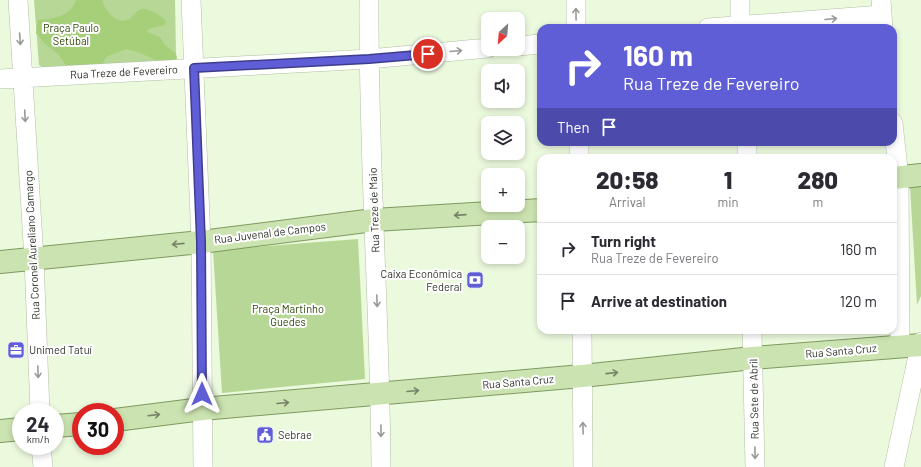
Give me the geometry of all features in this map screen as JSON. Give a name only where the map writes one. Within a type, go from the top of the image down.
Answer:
[{"type":"main road","points":[[897,178],[921,175]]},
{"type":"main road","name":"Rua Juvenal de Campos","points":[[0,262],[201,242],[374,220],[537,210]]},
{"type":"main road","name":"Rua Santa Cruz","points":[[124,419],[202,409],[582,376],[753,358],[915,345]]},
{"type":"main road","points":[[0,431],[12,430]]},
{"type":"street","points":[[18,0],[23,78]]},
{"type":"street","points":[[191,0],[201,242],[203,467]]},
{"type":"street","name":"Rua Treze de Maio","points":[[370,0],[369,59],[381,467]]},
{"type":"street","points":[[576,0],[576,24]]},
{"type":"street","points":[[740,0],[740,24]]},
{"type":"street","points":[[764,24],[882,14]]},
{"type":"street","points":[[525,45],[537,44]]},
{"type":"street","name":"Rua Treze de Fevereiro","points":[[0,79],[369,59],[481,49]]},
{"type":"street","name":"Rua Coronel Aureliano Camargo","points":[[23,78],[34,259],[40,403]]},
{"type":"street","points":[[894,467],[915,345],[897,187]]},
{"type":"street","points":[[582,334],[583,467]]},
{"type":"street","name":"Rua Sete de Abril","points":[[752,334],[755,467]]},
{"type":"street","points":[[41,455],[42,467]]},
{"type":"green space","name":"Praça Paulo Setúbal","points":[[34,0],[175,0],[176,56],[168,64],[47,70],[39,65]]},
{"type":"green space","name":"Praça Paulo Setúbal","points":[[76,0],[102,0],[112,16],[116,19],[125,21],[141,9],[147,9],[155,12],[166,21],[165,25],[149,29],[147,32],[160,37],[165,45],[176,54],[177,58],[171,67],[138,52],[126,49],[106,57],[99,70],[85,73],[65,64],[58,54],[44,43],[36,33],[38,20],[61,16],[70,10]]},
{"type":"green space","points":[[921,185],[921,296],[917,305],[910,186]]},
{"type":"green space","name":"Praça Martinho Guedes","points":[[358,239],[365,379],[222,393],[213,250]]},
{"type":"place","name":"Caixa Econômica Federal","points":[[475,280]]},
{"type":"place","name":"Unimed Tatuí","points":[[16,350]]},
{"type":"place","name":"Sebrae","points":[[265,435]]},
{"type":"route","points":[[202,394],[201,242],[194,68],[369,59],[428,54]]}]
